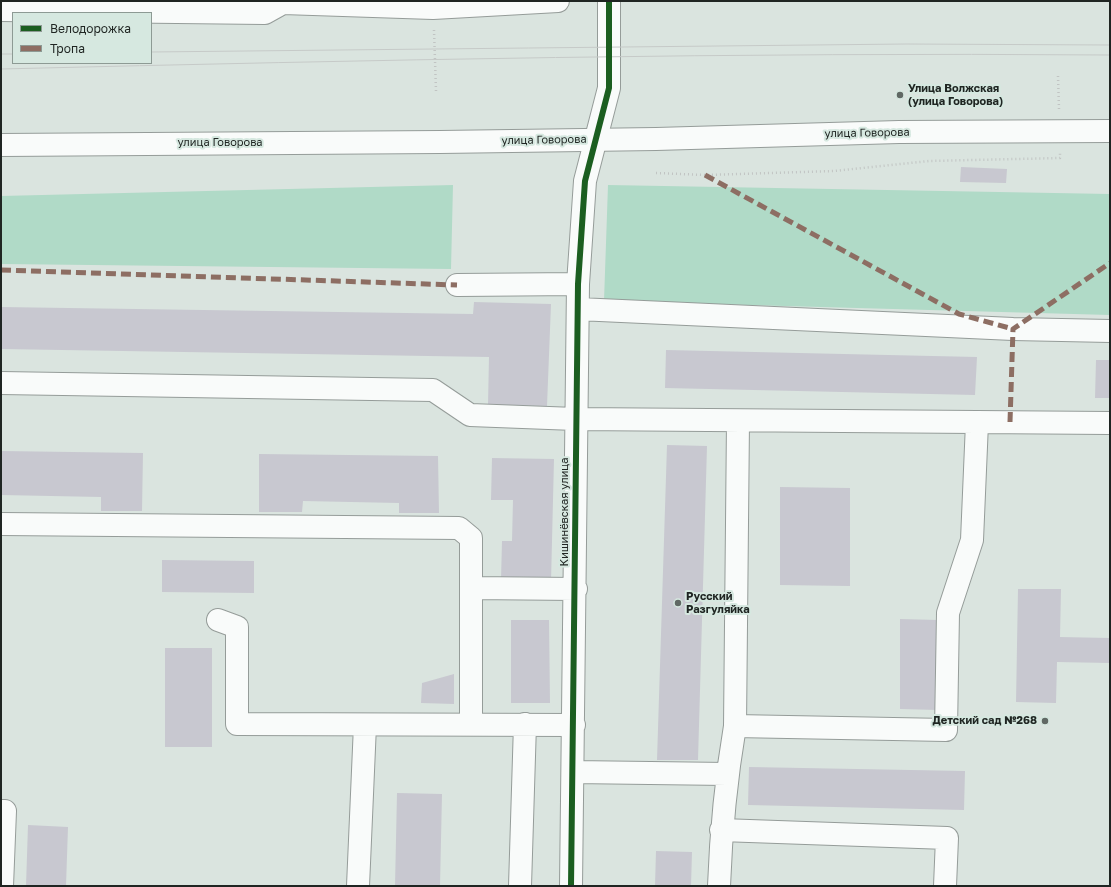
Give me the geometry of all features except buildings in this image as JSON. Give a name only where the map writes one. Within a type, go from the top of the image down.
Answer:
[{"type":"main road","points":[[1,10],[265,13],[282,2],[326,2],[433,8],[558,1]]},
{"type":"main road","name":"Кишинёвская улица","points":[[571,886],[574,772],[576,589],[575,419],[578,284],[584,181],[609,88],[609,1]]},
{"type":"main road","name":"улица Говорова","points":[[1,145],[595,139],[899,132],[1110,131]]},
{"type":"main road","points":[[457,285],[578,284]]},
{"type":"main road","points":[[578,309],[1013,329],[1110,331]]},
{"type":"main road","points":[[1,383],[433,390],[470,415],[575,419],[1110,423]]},
{"type":"main road","points":[[719,886],[721,830],[727,774],[735,726],[738,420]]},
{"type":"main road","points":[[735,726],[946,730],[948,613],[972,540],[977,423]]},
{"type":"main road","points":[[1,524],[459,528],[471,538],[471,724]]},
{"type":"main road","points":[[471,588],[576,589]]},
{"type":"main road","points":[[218,620],[237,627],[237,724],[574,725]]},
{"type":"main road","points":[[520,886],[525,724]]},
{"type":"main road","points":[[358,886],[365,725]]},
{"type":"main road","points":[[574,772],[727,774]]},
{"type":"main road","points":[[1,811],[4,812],[2,886]]},
{"type":"main road","points":[[721,830],[947,838],[945,886]]},
{"type":"path","points":[[433,8],[436,91]]},
{"type":"path","points":[[656,173],[705,175],[834,172],[929,161],[1060,158]]},
{"type":"green space","points":[[453,185],[451,269],[1,264],[1,196]]},
{"type":"green space","points":[[608,185],[1110,194],[1110,315],[604,301]]},
{"type":"tram line","points":[[152,52],[906,44],[1110,45]]},
{"type":"tram line","points":[[1,54],[12,54]]},
{"type":"tram line","points":[[1,69],[694,56],[971,54],[1110,55]]},
{"type":"marked path","points":[[705,175],[959,314],[1013,329]]},
{"type":"marked path","points":[[1010,422],[1013,329],[1110,263]]},
{"type":"marked path","points":[[1,270],[457,285]]},
{"type":"cycle path","points":[[571,886],[578,284],[585,181],[609,88],[609,1]]},
{"type":"place","name":"Улица Волжская (улица Говорова)","points":[[900,95]]},
{"type":"place","name":"Русский Разгуляйка","points":[[678,603]]},
{"type":"place","name":"Детский сад №268","points":[[1045,721]]}]
